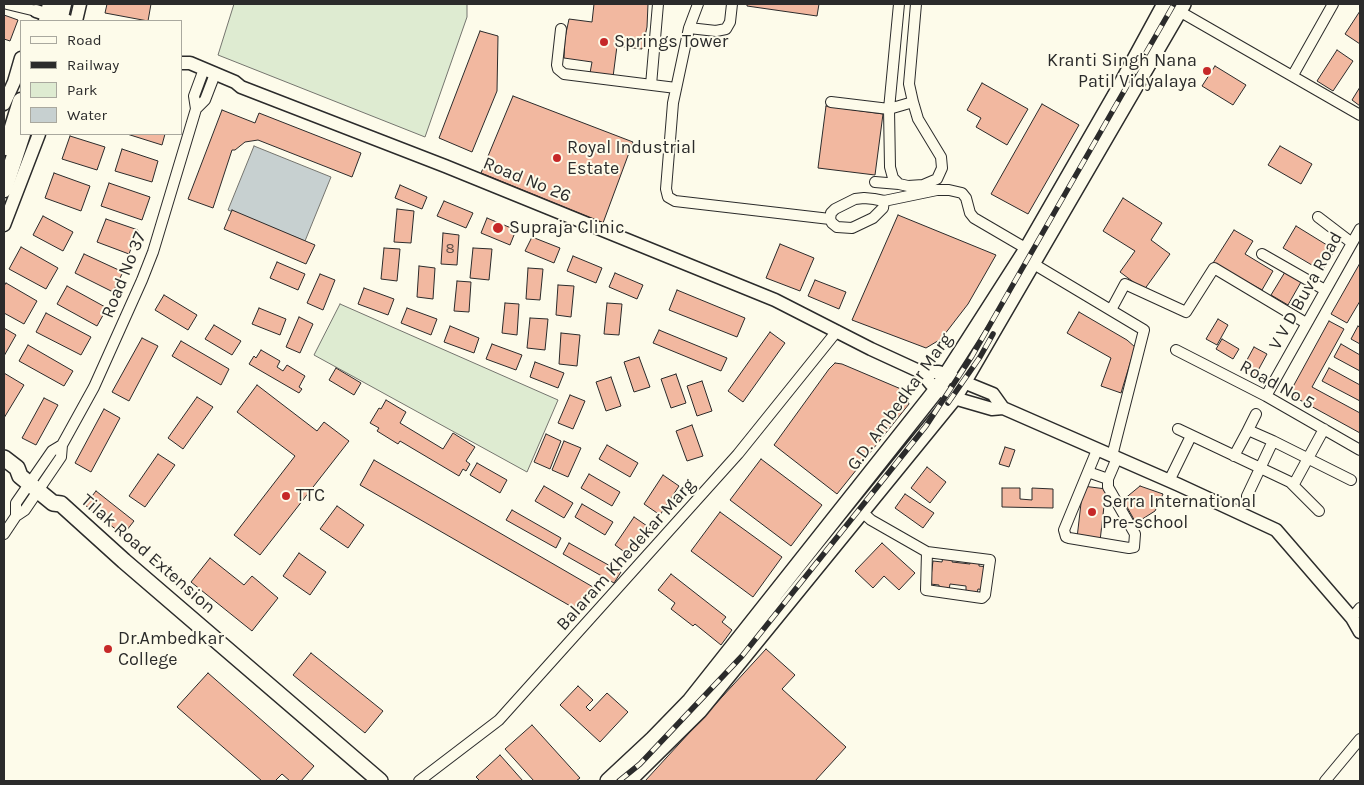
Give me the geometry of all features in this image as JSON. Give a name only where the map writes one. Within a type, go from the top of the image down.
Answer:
[{"type":"main road","name":"G.D. Ambedkar Marg","points":[[1121,99],[1165,4]]},
{"type":"main road","name":"G.D. Ambedkar Marg","points":[[854,512],[1027,256],[1121,99],[1181,8]]},
{"type":"main road","points":[[4,157],[20,104]]},
{"type":"main road","points":[[4,189],[22,135]]},
{"type":"main road","name":"G.D. Ambedkar Marg","points":[[608,781],[653,739],[747,639],[854,512],[954,398],[964,383],[1027,256]]},
{"type":"main road","name":"Tilak Road Extension","points":[[4,458],[17,468],[20,476],[37,483],[53,503],[62,504],[124,561],[380,781]]},
{"type":"main road","name":"G.D. Ambedkar Marg","points":[[628,781],[699,711],[747,639]]},
{"type":"street","points":[[7,4],[52,15],[80,4]]},
{"type":"street","points":[[651,85],[658,4]]},
{"type":"street","points":[[698,4],[688,28],[673,103],[666,193],[671,200],[830,219]]},
{"type":"street","points":[[688,28],[716,31],[726,28],[730,22],[732,4]]},
{"type":"street","points":[[896,181],[890,167],[889,109],[899,4]]},
{"type":"street","points":[[875,179],[896,181],[908,186],[923,185],[937,178],[942,168],[942,157],[918,119],[912,102],[909,84],[916,4]]},
{"type":"street","points":[[1293,75],[1333,4]]},
{"type":"street","points":[[1181,8],[1360,115]]},
{"type":"street","points":[[561,29],[557,65],[564,74],[676,88]]},
{"type":"street","points":[[894,55],[911,57]]},
{"type":"street","points":[[4,104],[14,82],[20,61]]},
{"type":"street","name":"Road No 26","points":[[182,64],[190,63],[209,75],[235,82],[241,87],[446,166],[775,300],[921,372],[931,384],[954,398],[992,409],[1003,408]]},
{"type":"street","name":"Road No 37","points":[[4,534],[16,516],[25,510],[52,451],[62,445],[94,387],[142,280],[153,252],[196,108],[205,100],[209,75]]},
{"type":"street","points":[[831,102],[889,109],[912,102]]},
{"type":"street","points":[[4,225],[39,135]]},
{"type":"street","points":[[884,201],[883,208],[873,218],[852,228],[837,226],[830,219],[831,213],[835,209],[855,199],[874,198],[884,201],[937,190],[962,193],[974,218],[1027,256],[1144,330],[1115,457],[1108,479],[1108,487],[1135,534],[1136,544],[1132,548],[1066,537],[1064,530],[1097,450]]},
{"type":"street","points":[[1318,217],[1352,243]]},
{"type":"street","name":"V V D Buva Road","points":[[1266,396],[1360,229]]},
{"type":"street","points":[[1262,254],[1325,290]]},
{"type":"street","points":[[1111,310],[1125,284],[1186,312],[1214,268],[1306,323]]},
{"type":"street","name":"Balaram Khedekar Marg","points":[[419,781],[499,720],[738,454],[837,331]]},
{"type":"street","name":"Road No 5","points":[[1176,350],[1266,396],[1360,450]]},
{"type":"street","points":[[921,372],[939,372],[993,394],[1003,408],[1276,530],[1352,618],[1360,632]]},
{"type":"street","points":[[1234,456],[1256,414]]},
{"type":"street","points":[[1178,429],[1294,484],[1319,511]]},
{"type":"street","points":[[1294,484],[1324,429]]},
{"type":"street","points":[[1248,430],[1351,480]]},
{"type":"street","points":[[1170,481],[1191,436]]},
{"type":"street","points":[[1247,496],[1273,441]]},
{"type":"street","points":[[1088,472],[1108,479]]},
{"type":"street","points":[[854,512],[927,552],[990,560],[985,595],[982,598],[926,590],[927,552]]},
{"type":"street","points":[[1352,618],[1360,608]]},
{"type":"street","points":[[1325,781],[1360,738]]},
{"type":"green space","points":[[234,4],[467,4],[467,17],[425,137],[218,55]]},
{"type":"green space","points":[[340,304],[558,400],[527,472],[314,355]]},
{"type":"water","points":[[254,146],[331,177],[305,241],[228,210]]},
{"type":"building","points":[[107,4],[151,4],[148,20],[105,13]]},
{"type":"building","name":"Springs Tower","points":[[594,4],[648,4],[647,27],[642,49],[617,46],[613,77],[590,73],[592,62],[564,58],[565,38],[569,19],[592,22]]},
{"type":"building","points":[[747,4],[819,4],[817,16],[747,6]]},
{"type":"building","points":[[1360,11],[1360,44],[1345,34]]},
{"type":"building","points":[[4,15],[18,20],[10,41],[4,39]]},
{"type":"building","points":[[480,31],[498,36],[497,91],[472,152],[439,138]]},
{"type":"building","points":[[1337,50],[1353,61],[1333,91],[1317,81]]},
{"type":"building","points":[[1215,66],[1246,85],[1233,105],[1202,86]]},
{"type":"building","points":[[982,83],[1028,109],[1007,145],[976,127],[981,118],[967,110]]},
{"type":"building","points":[[1360,87],[1360,106],[1352,100]]},
{"type":"building","name":"Royal Industrial Estate","points":[[513,96],[633,142],[603,223],[481,173]]},
{"type":"building","points":[[1042,104],[1079,125],[1028,214],[991,194]]},
{"type":"building","points":[[826,106],[883,114],[875,175],[818,168]]},
{"type":"building","points":[[222,110],[255,123],[259,113],[361,153],[352,177],[258,140],[245,142],[235,150],[232,150],[213,208],[188,199]]},
{"type":"building","points":[[130,135],[165,135],[162,145]]},
{"type":"building","points":[[70,136],[105,147],[97,170],[62,159]]},
{"type":"building","points":[[1280,146],[1312,164],[1301,184],[1268,165]]},
{"type":"building","points":[[122,149],[158,161],[152,182],[115,171]]},
{"type":"building","points":[[54,173],[90,186],[81,211],[45,198]]},
{"type":"building","points":[[109,183],[150,197],[142,220],[101,206]]},
{"type":"building","points":[[400,185],[427,197],[422,209],[395,198]]},
{"type":"building","points":[[1123,198],[1162,223],[1151,240],[1170,254],[1144,290],[1120,272],[1135,251],[1103,231]]},
{"type":"building","points":[[444,201],[473,213],[466,228],[437,216]]},
{"type":"building","points":[[397,209],[414,211],[411,243],[394,242]]},
{"type":"building","points":[[232,210],[315,245],[306,264],[224,229]]},
{"type":"building","points":[[898,215],[996,255],[968,304],[941,339],[926,348],[852,320]]},
{"type":"building","points":[[43,216],[73,232],[63,251],[33,235]]},
{"type":"building","points":[[487,218],[516,230],[510,245],[481,233]]},
{"type":"building","points":[[106,219],[138,230],[129,254],[97,242]]},
{"type":"building","points":[[1296,226],[1335,250],[1322,271],[1283,248]]},
{"type":"building","points":[[1234,230],[1253,241],[1245,254],[1273,271],[1262,290],[1213,263]]},
{"type":"building","points":[[443,233],[459,235],[457,265],[441,264]]},
{"type":"building","points":[[532,237],[560,248],[554,263],[525,251]]},
{"type":"building","points":[[780,244],[814,258],[800,291],[766,278]]},
{"type":"building","points":[[21,247],[58,268],[46,289],[9,269]]},
{"type":"building","points":[[384,248],[400,249],[397,281],[381,279]]},
{"type":"building","points":[[473,248],[492,249],[489,280],[470,278]]},
{"type":"building","points":[[84,254],[123,272],[113,292],[75,273]]},
{"type":"building","points":[[573,256],[602,268],[596,283],[567,271]]},
{"type":"building","points":[[277,262],[305,274],[298,290],[270,278]]},
{"type":"building","points":[[1360,263],[1360,301],[1347,323],[1331,314]]},
{"type":"building","points":[[419,266],[435,268],[433,299],[417,297]]},
{"type":"building","points":[[528,268],[543,269],[540,300],[526,299]]},
{"type":"building","points":[[1285,272],[1301,282],[1288,305],[1271,295]]},
{"type":"building","points":[[615,273],[643,285],[637,299],[609,287]]},
{"type":"building","points":[[320,274],[335,280],[323,310],[307,303]]},
{"type":"building","points":[[815,280],[846,292],[839,309],[808,296]]},
{"type":"building","points":[[457,281],[471,282],[469,312],[454,311]]},
{"type":"building","points":[[6,283],[37,301],[24,324],[4,313],[4,286]]},
{"type":"building","points":[[558,285],[574,286],[571,317],[556,315]]},
{"type":"building","points":[[67,286],[107,308],[97,326],[57,304]]},
{"type":"building","points":[[364,288],[394,299],[388,315],[358,304]]},
{"type":"building","points":[[677,290],[745,318],[737,337],[669,310]]},
{"type":"building","points":[[164,295],[197,315],[188,330],[155,310]]},
{"type":"building","points":[[505,303],[519,304],[517,335],[502,333]]},
{"type":"building","points":[[607,303],[622,304],[619,335],[604,334]]},
{"type":"building","points":[[259,308],[286,319],[280,335],[252,324]]},
{"type":"building","points":[[407,308],[437,319],[431,335],[401,323]]},
{"type":"building","points":[[1079,312],[1127,340],[1135,347],[1121,393],[1101,386],[1111,358],[1067,333]]},
{"type":"building","points":[[46,313],[91,337],[81,355],[36,332]]},
{"type":"building","points":[[299,317],[313,324],[300,353],[286,347]]},
{"type":"building","points":[[530,318],[548,319],[545,350],[527,348]]},
{"type":"building","points":[[1218,319],[1228,325],[1217,345],[1206,339]]},
{"type":"building","points":[[1329,321],[1344,329],[1312,387],[1360,413],[1360,433],[1289,394]]},
{"type":"building","points":[[214,325],[241,341],[232,355],[205,339]]},
{"type":"building","points":[[450,326],[479,338],[474,353],[444,342]]},
{"type":"building","points":[[1358,326],[1360,328],[1360,344],[1351,339]]},
{"type":"building","points":[[4,328],[16,335],[4,356]]},
{"type":"building","points":[[659,330],[727,358],[721,371],[653,343]]},
{"type":"building","points":[[770,332],[785,343],[743,402],[728,391]]},
{"type":"building","points":[[561,333],[580,335],[577,366],[559,364]]},
{"type":"building","points":[[142,338],[158,346],[129,401],[112,392]]},
{"type":"building","points":[[1222,339],[1239,349],[1233,359],[1216,349]]},
{"type":"building","points":[[181,341],[229,369],[221,385],[172,356]]},
{"type":"building","points":[[492,344],[522,355],[516,370],[486,359]]},
{"type":"building","points":[[1341,344],[1360,355],[1360,371],[1334,357]]},
{"type":"building","points":[[28,345],[73,371],[64,386],[19,361]]},
{"type":"building","points":[[1254,347],[1267,354],[1255,376],[1242,369]]},
{"type":"building","points":[[261,350],[280,361],[277,367],[283,371],[287,365],[305,376],[299,387],[302,389],[299,393],[249,364]]},
{"type":"building","points":[[639,357],[650,387],[634,392],[624,362]]},
{"type":"building","points":[[535,362],[564,373],[558,388],[530,377]]},
{"type":"building","points":[[835,363],[842,364],[901,389],[909,404],[837,494],[774,445]]},
{"type":"building","points":[[336,368],[361,383],[354,395],[329,380]]},
{"type":"building","points":[[1329,368],[1360,385],[1360,401],[1322,381]]},
{"type":"building","points":[[4,373],[24,385],[4,418]]},
{"type":"building","points":[[676,374],[686,403],[671,408],[661,379]]},
{"type":"building","points":[[611,377],[621,406],[606,411],[596,382]]},
{"type":"building","points":[[702,381],[712,411],[697,416],[687,386]]},
{"type":"building","name":"TTC","points":[[257,385],[317,431],[324,422],[349,441],[260,555],[234,535],[295,456],[237,412]]},
{"type":"building","points":[[570,395],[585,401],[573,429],[558,423]]},
{"type":"building","points":[[197,397],[213,407],[183,449],[168,438]]},
{"type":"building","points":[[44,398],[58,405],[36,445],[22,438]]},
{"type":"building","points":[[386,400],[406,412],[400,423],[443,449],[453,433],[475,447],[466,461],[470,464],[466,471],[463,469],[459,476],[400,441],[398,444],[377,431],[379,428],[370,423]]},
{"type":"building","points":[[104,409],[120,418],[91,472],[75,463]]},
{"type":"building","points":[[692,425],[703,456],[687,461],[676,431]]},
{"type":"building","points":[[546,434],[561,441],[550,469],[534,462]]},
{"type":"building","points":[[564,441],[581,448],[568,477],[552,470]]},
{"type":"building","points":[[607,445],[638,463],[630,477],[599,459]]},
{"type":"building","points":[[1005,447],[1015,450],[1009,467],[999,464]]},
{"type":"building","points":[[158,454],[175,465],[145,507],[129,496]]},
{"type":"building","points":[[761,459],[822,505],[791,546],[730,500]]},
{"type":"building","points":[[374,460],[593,587],[579,611],[360,485]]},
{"type":"building","points":[[477,463],[507,480],[500,493],[470,475]]},
{"type":"building","points":[[927,467],[946,482],[930,503],[911,488]]},
{"type":"building","points":[[589,474],[620,492],[612,506],[581,488]]},
{"type":"building","points":[[663,475],[679,486],[660,515],[644,504]]},
{"type":"building","points":[[544,486],[573,503],[564,518],[535,501]]},
{"type":"building","points":[[1083,486],[1106,489],[1100,541],[1077,538]]},
{"type":"building","points":[[1140,486],[1163,494],[1155,511],[1136,523],[1123,500]]},
{"type":"building","points":[[1002,488],[1020,488],[1020,499],[1032,500],[1032,488],[1053,489],[1053,508],[1002,507]]},
{"type":"building","points":[[96,491],[134,521],[123,535],[85,505]]},
{"type":"building","points":[[905,494],[934,513],[923,528],[895,508]]},
{"type":"building","points":[[582,504],[613,522],[605,535],[575,517]]},
{"type":"building","points":[[337,506],[364,525],[348,548],[320,529]]},
{"type":"building","points":[[512,510],[561,538],[556,548],[506,520]]},
{"type":"building","points":[[720,512],[782,557],[753,597],[691,551]]},
{"type":"building","points":[[634,517],[650,528],[630,556],[615,545]]},
{"type":"building","points":[[569,543],[621,572],[614,583],[563,554]]},
{"type":"building","points":[[882,543],[915,573],[899,590],[884,576],[873,588],[855,571]]},
{"type":"building","points":[[299,553],[326,572],[310,595],[283,576]]},
{"type":"building","points":[[943,557],[953,559],[952,562],[970,564],[970,561],[979,562],[979,566],[988,567],[985,590],[978,589],[977,593],[966,592],[966,586],[950,584],[949,590],[939,589],[939,585],[930,584],[933,561],[942,562]]},
{"type":"building","points":[[210,558],[244,585],[252,576],[278,598],[252,631],[191,582]]},
{"type":"building","points":[[671,574],[726,617],[722,622],[732,630],[721,645],[695,624],[693,626],[671,609],[675,603],[658,590]]},
{"type":"building","points":[[766,649],[795,675],[782,689],[846,747],[815,781],[645,781]]},
{"type":"building","points":[[311,653],[383,711],[365,733],[293,675]]},
{"type":"building","points":[[208,673],[314,766],[301,781],[290,781],[282,774],[275,781],[262,781],[177,707]]},
{"type":"building","points":[[578,686],[593,700],[586,707],[590,711],[607,693],[628,712],[600,742],[560,705]]},
{"type":"building","points":[[532,725],[580,778],[576,781],[534,781],[505,749]]},
{"type":"building","points":[[500,755],[523,781],[480,781],[476,777]]},
{"type":"railway","points":[[619,781],[640,764],[742,656],[926,426],[972,356],[1174,4]]},
{"type":"railway","points":[[948,403],[980,357],[993,334]]},
{"type":"place","name":"Springs Tower","points":[[604,42]]},
{"type":"place","name":"Kranti Singh Nana Patil Vidyalaya","points":[[1207,71]]},
{"type":"place","name":"Royal Industrial Estate","points":[[557,158]]},
{"type":"place","name":"Supraja Clinic","points":[[498,228]]},
{"type":"place","name":"TTC","points":[[286,496]]},
{"type":"place","name":"Serra International Pre-school","points":[[1092,512]]},
{"type":"place","name":"Dr.Ambedkar College","points":[[108,649]]}]
